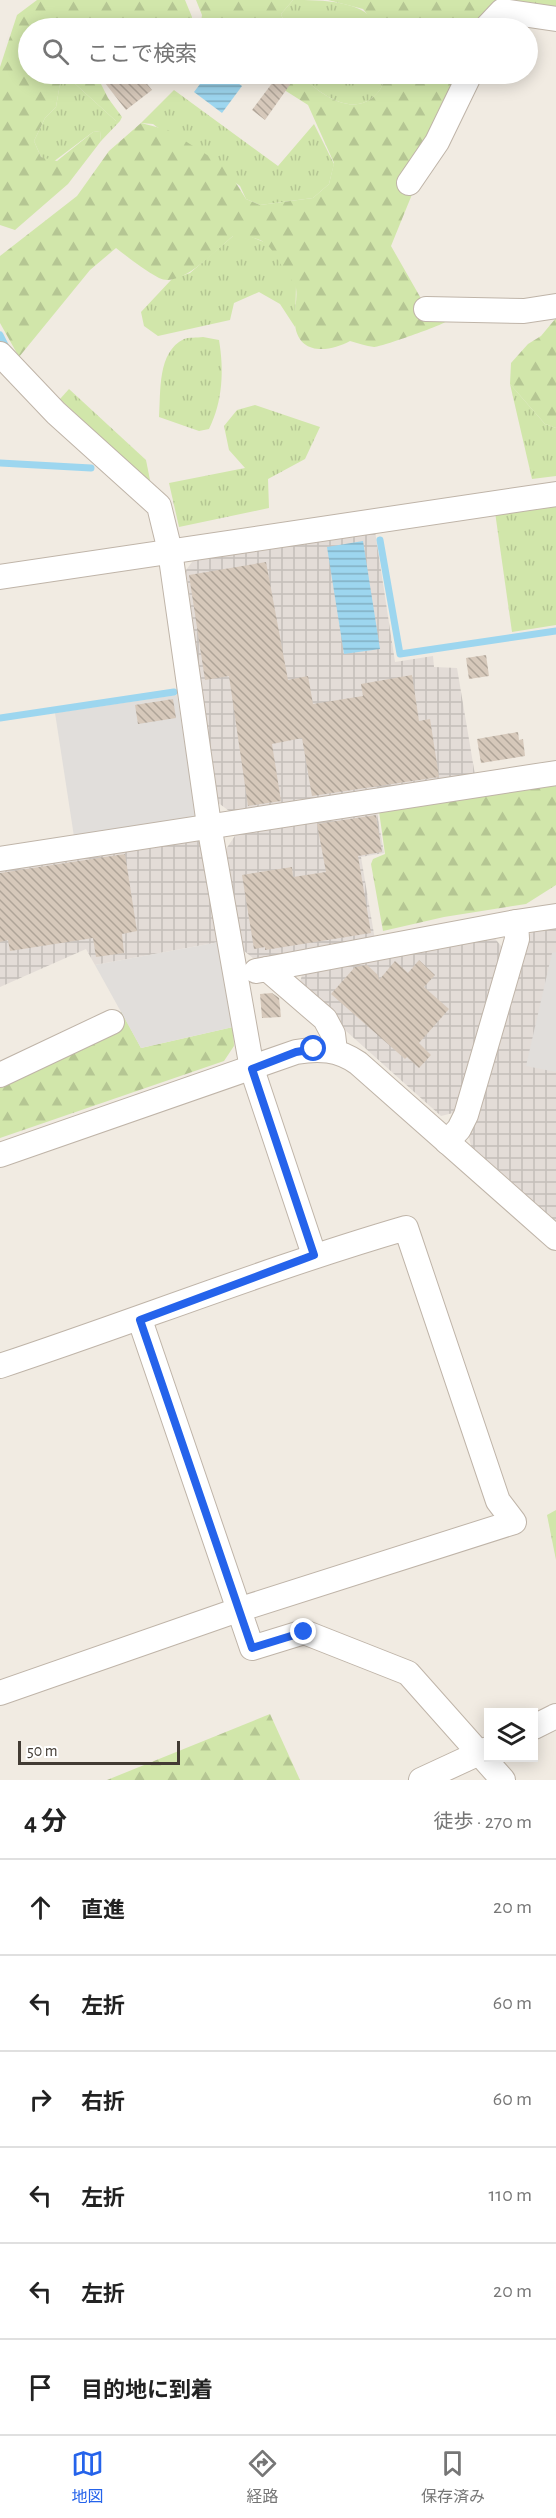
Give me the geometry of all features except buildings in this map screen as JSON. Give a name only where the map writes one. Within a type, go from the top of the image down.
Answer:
[{"type":"street","points":[[495,18],[502,11],[556,19]]},
{"type":"street","points":[[409,183],[437,142],[465,84]]},
{"type":"street","points":[[426,309],[524,311],[556,306]]},
{"type":"street","points":[[1,357],[56,413],[159,506],[170,551],[209,825],[252,1069],[314,1255]]},
{"type":"street","points":[[0,577],[556,494]]},
{"type":"street","points":[[0,860],[209,825],[556,772]]},
{"type":"street","points":[[236,974],[556,916]]},
{"type":"street","points":[[447,1142],[459,1129],[466,1115],[517,939],[516,922]]},
{"type":"street","points":[[267,969],[325,1019],[333,1034],[335,1051]]},
{"type":"street","points":[[0,1075],[112,1023]]},
{"type":"street","points":[[0,1155],[296,1052],[314,1049],[335,1051],[358,1063],[556,1238]]},
{"type":"street","points":[[0,1366],[140,1320],[314,1255],[406,1228],[498,1501],[514,1522],[238,1610],[0,1693]]},
{"type":"street","points":[[140,1320],[252,1648],[304,1632],[408,1673],[484,1751],[421,1780]]},
{"type":"street","points":[[538,1725],[556,1716]]},
{"type":"street","points":[[491,1762],[503,1780]]},
{"type":"shaded area","points":[[375,531],[395,662],[433,656],[434,667],[457,668],[475,775],[236,816],[217,802],[186,570],[195,558]]},
{"type":"shaded area","points":[[177,695],[198,824],[75,843],[55,713]]},
{"type":"shaded area","points":[[375,802],[384,853],[361,857],[375,940],[259,963],[243,950],[226,849],[243,824]]},
{"type":"shaded area","points":[[201,836],[219,942],[95,965],[86,949],[0,987],[0,867]]},
{"type":"shaded area","points":[[556,924],[556,1222],[471,1146],[468,1133],[526,937],[538,927]]},
{"type":"shaded area","points":[[492,935],[506,952],[461,1111],[441,1116],[298,988],[303,972]]},
{"type":"shaded area","points":[[219,942],[233,1027],[141,1048],[95,965]]},
{"type":"shaded area","points":[[556,952],[556,1072],[526,1066],[552,953]]},
{"type":"green space","points":[[37,0],[185,0],[192,17],[18,18],[18,84],[60,84],[56,107],[45,118],[34,141],[41,157],[57,161],[93,132],[100,131],[101,141],[68,184],[15,230],[0,225],[0,67],[17,15]]},
{"type":"green space","points":[[196,0],[293,0],[281,14],[282,18],[202,18]]},
{"type":"green space","points":[[293,0],[316,0],[354,7],[372,18],[282,18],[281,14]]},
{"type":"green space","points":[[328,0],[556,0],[556,13],[530,18],[370,18],[363,9]]},
{"type":"green space","points":[[60,84],[75,84],[116,121],[120,121],[101,141],[100,131],[93,132],[53,162],[41,157],[34,141],[45,118],[56,107]]},
{"type":"green space","points":[[75,84],[101,84],[122,117],[120,121],[116,121]]},
{"type":"green space","points":[[275,84],[310,84],[334,100],[353,104],[363,103],[372,98],[383,84],[457,84],[391,246],[423,302],[447,321],[412,336],[374,347],[350,341],[334,348],[309,347],[302,342],[295,325],[295,286],[271,249],[267,244],[254,238],[233,236],[188,273],[168,280],[153,275],[116,248],[90,270],[19,357],[0,323],[0,256],[77,196],[109,151],[141,123],[168,130],[226,167],[246,199],[260,205],[313,198],[329,184],[334,163],[308,105]]},
{"type":"green space","points":[[310,84],[383,84],[372,98],[363,103],[353,104],[334,100]]},
{"type":"green space","points":[[174,90],[278,166],[314,124],[334,164],[329,184],[313,198],[260,205],[246,199],[240,186],[153,124],[141,123]]},
{"type":"green space","points":[[233,236],[249,236],[269,244],[296,285],[295,327],[280,304],[259,292],[234,303],[230,320],[158,336],[144,326],[141,312],[172,279],[190,273]]},
{"type":"green space","points":[[556,318],[556,428],[545,424],[510,384],[511,363],[528,344],[541,336]]},
{"type":"green space","points":[[203,337],[219,340],[222,374],[220,396],[214,418],[209,429],[199,431],[159,417],[162,374],[169,353],[184,339]]},
{"type":"green space","points":[[510,384],[545,424],[556,428],[556,476],[532,479]]},
{"type":"green space","points":[[69,389],[146,460],[151,485],[60,399]]},
{"type":"green space","points":[[255,405],[320,427],[305,459],[268,479],[269,508],[179,527],[169,483],[245,468],[229,450],[224,426],[237,410]]},
{"type":"green space","points":[[556,506],[556,625],[512,632],[495,512]]},
{"type":"green space","points":[[556,781],[556,885],[526,904],[444,917],[383,931],[371,864],[373,859],[385,854],[378,804]]},
{"type":"green space","points":[[121,1011],[141,1048],[233,1027],[234,1046],[224,1061],[0,1138],[0,1085],[120,1026]]},
{"type":"green space","points":[[556,1510],[556,1560],[547,1515]]},
{"type":"green space","points":[[270,1714],[300,1780],[107,1780]]},
{"type":"water","points":[[200,84],[239,84],[242,86],[222,113],[194,92]]},
{"type":"water","points":[[363,541],[380,649],[344,654],[327,547]]},
{"type":"waterway","points":[[0,335],[7,349]]},
{"type":"waterway","points":[[0,463],[91,468]]},
{"type":"waterway","points":[[380,540],[400,654],[556,631]]},
{"type":"waterway","points":[[0,718],[174,692]]},
{"type":"route","points":[[304,1632],[252,1648],[140,1320],[314,1255],[252,1069],[296,1052],[314,1049]]}]
